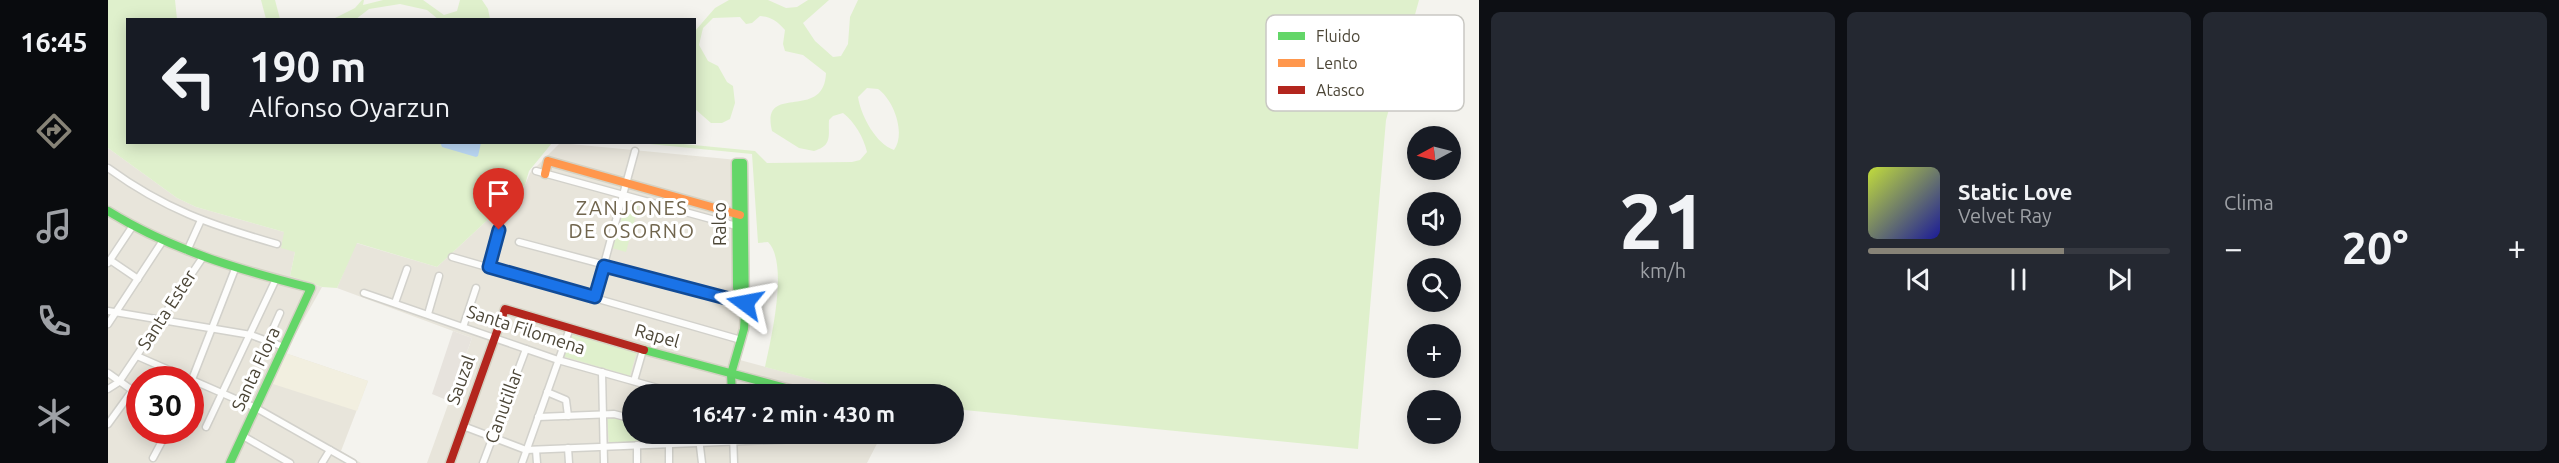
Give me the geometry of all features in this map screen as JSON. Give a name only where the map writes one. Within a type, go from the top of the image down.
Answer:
[{"type":"street","points":[[595,297],[635,151]]},
{"type":"street","points":[[740,215],[548,161],[541,172],[740,227]]},
{"type":"street","name":"Ralco","points":[[732,384],[731,374],[745,319],[742,302],[740,163]]},
{"type":"street","points":[[108,168],[161,203],[201,220],[277,244]]},
{"type":"street","points":[[643,201],[646,189]]},
{"type":"street","points":[[108,211],[132,227],[162,242],[235,269],[276,279],[206,427]]},
{"type":"street","points":[[187,251],[201,220]]},
{"type":"street","points":[[132,227],[109,261],[138,279]]},
{"type":"street","points":[[489,267],[499,230]]},
{"type":"street","points":[[108,324],[162,242]]},
{"type":"street","points":[[519,242],[742,302]]},
{"type":"street","points":[[452,256],[741,340]]},
{"type":"street","name":"Santa Ester","points":[[108,389],[119,382],[203,257]]},
{"type":"street","points":[[197,366],[235,269]]},
{"type":"street","points":[[395,303],[407,269]]},
{"type":"street","points":[[428,314],[439,276]]},
{"type":"street","name":"Santa Flora","points":[[230,463],[311,288],[276,279]]},
{"type":"street","points":[[464,327],[476,288]]},
{"type":"street","name":"Santa Filomena","points":[[364,293],[558,360],[644,384]]},
{"type":"street","name":"Rapel","points":[[505,309],[768,384]]},
{"type":"street","name":"Sauzal","points":[[450,463],[505,309]]},
{"type":"street","points":[[108,311],[251,335],[284,347]]},
{"type":"street","points":[[268,340],[280,313]]},
{"type":"street","points":[[522,463],[570,328]]},
{"type":"street","name":"Canutillar","points":[[483,463],[526,349]]},
{"type":"street","points":[[634,381],[643,350]]},
{"type":"street","points":[[137,356],[159,366]]},
{"type":"street","points":[[602,372],[604,463]]},
{"type":"street","points":[[108,374],[126,387]]},
{"type":"street","points":[[204,386],[256,408],[353,463]]},
{"type":"street","points":[[547,392],[565,399],[568,416]]},
{"type":"street","points":[[108,424],[126,399]]},
{"type":"street","points":[[538,417],[614,414],[622,416]]},
{"type":"street","points":[[463,426],[526,450],[669,444],[669,463]]},
{"type":"street","points":[[243,436],[290,463]]},
{"type":"street","points":[[153,458],[160,444]]},
{"type":"street","points":[[701,444],[702,463]]},
{"type":"street","points":[[733,444],[734,463]]},
{"type":"street","points":[[637,445],[637,463]]},
{"type":"street","points":[[568,448],[569,463]]},
{"type":"street","points":[[322,463],[330,450]]},
{"type":"street","points":[[536,450],[537,463]]},
{"type":"shaded area","points":[[559,144],[748,161],[750,321],[740,360],[829,384],[622,384],[622,444],[877,444],[867,463],[427,463],[472,338],[337,288],[356,243],[437,267],[525,185],[530,173]]},
{"type":"shaded area","points":[[108,148],[177,198],[196,207],[284,232],[295,252],[290,276],[322,287],[285,353],[368,381],[341,451],[361,463],[108,463]]},
{"type":"shaded area","points":[[453,331],[472,338],[449,401],[432,394]]},
{"type":"shaded area","points":[[285,353],[368,381],[357,411],[273,384]]},
{"type":"green space","points":[[108,0],[175,0],[177,18],[126,18],[126,144],[551,144],[529,171],[525,185],[437,267],[357,243],[337,288],[322,287],[290,276],[295,252],[281,248],[284,232],[196,207],[177,198],[108,148]]},
{"type":"green space","points":[[261,0],[275,0],[280,18],[266,18]]},
{"type":"green space","points":[[362,0],[364,0],[363,5],[383,0],[423,0],[444,15],[457,11],[460,0],[482,0],[488,9],[490,18],[437,18],[427,10],[400,4],[369,9],[357,18],[335,18],[355,8]]},
{"type":"green space","points":[[729,0],[768,0],[786,8],[797,7],[808,0],[829,0],[803,23],[815,41],[833,57],[841,56],[848,44],[850,17],[858,0],[1419,0],[1415,15],[1266,15],[1266,111],[1388,111],[1358,449],[964,410],[964,384],[829,384],[765,367],[777,302],[777,266],[774,252],[768,242],[758,243],[752,154],[649,144],[683,144],[755,151],[767,163],[852,162],[860,160],[867,152],[858,130],[843,113],[829,120],[827,143],[814,151],[799,148],[772,131],[771,116],[775,108],[815,96],[823,88],[826,73],[803,55],[785,51],[783,44],[785,30],[768,17],[760,16],[752,23],[746,24],[740,17],[713,18],[703,28],[699,45],[708,61],[718,66],[727,82],[733,86],[735,103],[730,119],[722,123],[711,123],[696,110],[696,30],[715,8]],"holes":[[[867,88],[878,89],[889,101],[897,118],[899,135],[894,150],[875,136],[866,121],[858,97]]]},
{"type":"green space","points":[[627,200],[639,204],[626,252],[612,248]]},
{"type":"green space","points":[[571,331],[637,351],[630,376],[562,356]]},
{"type":"green space","points":[[607,419],[622,420],[622,442],[609,443]]},
{"type":"water","points":[[441,144],[481,144],[476,157],[442,147]]},
{"type":"traffic: fast","points":[[736,163],[743,163],[745,318],[737,287],[736,163]]},
{"type":"traffic: fast","points":[[108,211],[181,248],[258,274],[311,288],[230,463]]},
{"type":"traffic: fast","points":[[732,384],[731,374],[744,329],[745,318]]},
{"type":"traffic: fast","points":[[644,350],[771,384]]},
{"type":"traffic: slow","points":[[545,174],[548,161],[740,215]]},
{"type":"traffic: jam","points":[[450,463],[505,309],[644,350]]},
{"type":"district","name":"ZANJONES DE OSORNO","points":[[632,220]]},
{"type":"route","points":[[499,230],[489,267],[595,297],[604,266],[745,303]]}]
